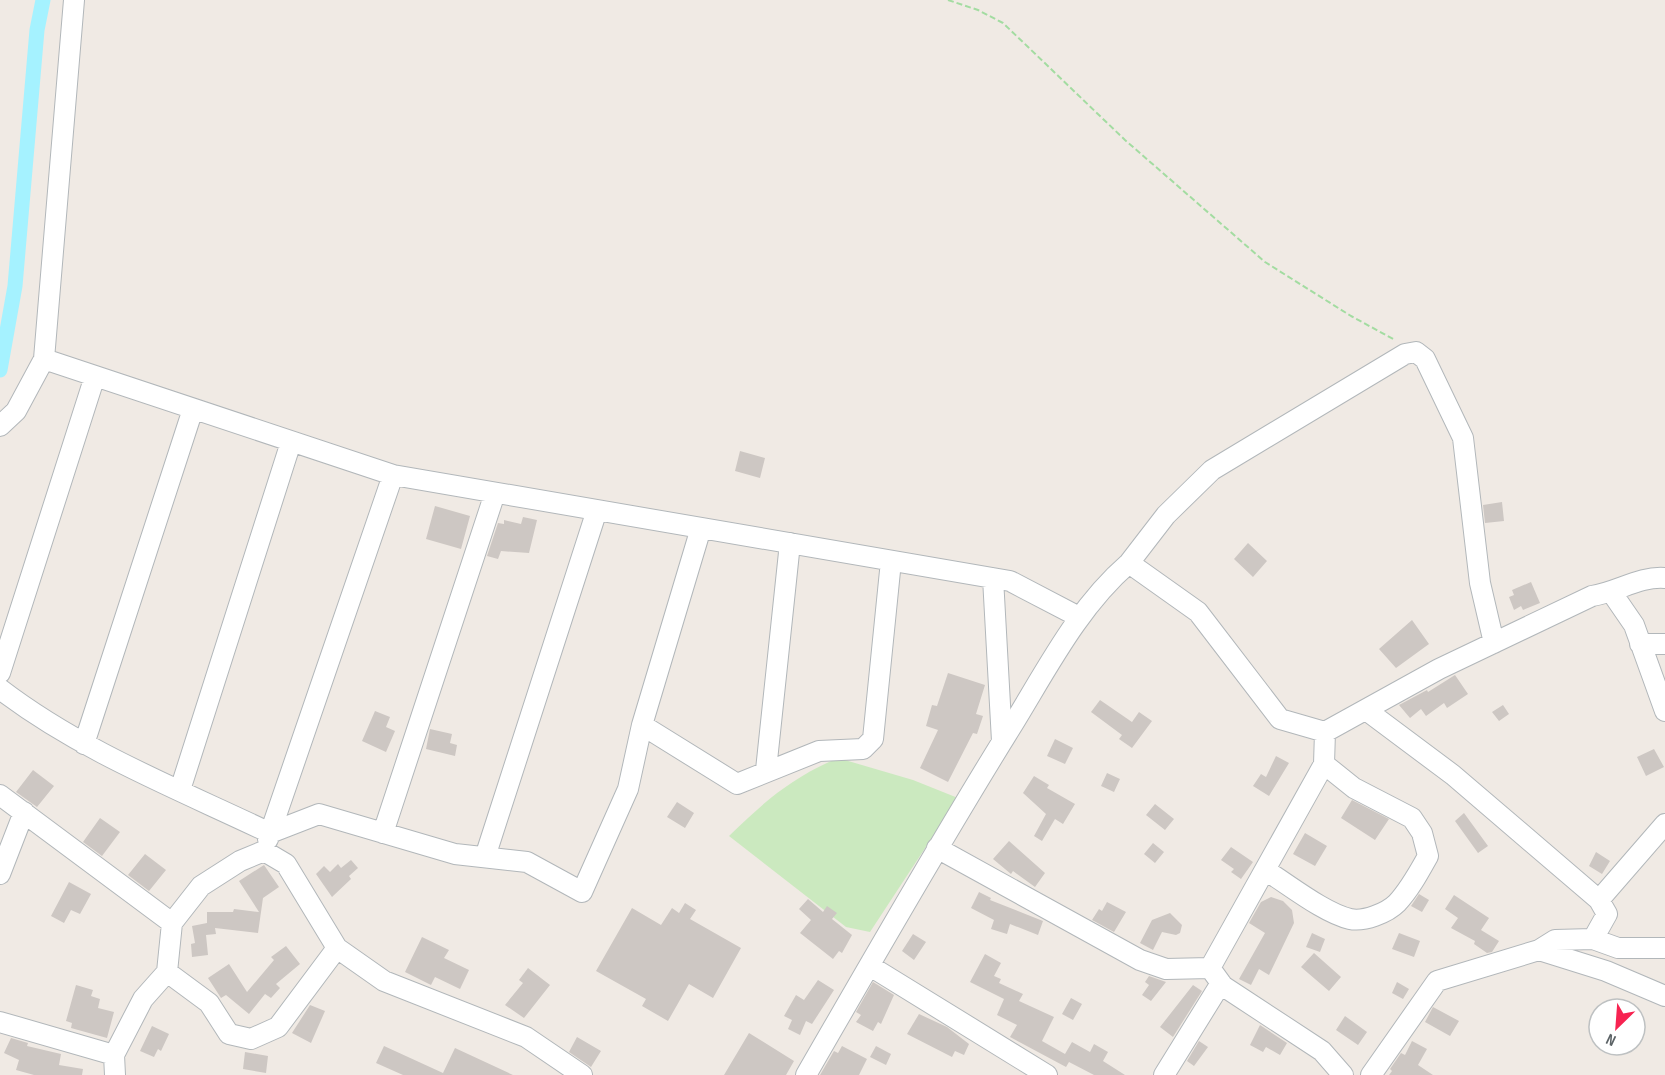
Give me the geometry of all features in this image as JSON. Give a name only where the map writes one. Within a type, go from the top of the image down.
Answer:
[{"type":"street","points":[[0,426],[16,411],[44,359],[74,0]]},
{"type":"street","points":[[806,1075],[937,848],[1080,616],[1110,580],[1130,563],[1166,515],[1212,470],[1405,354],[1416,352],[1425,359],[1463,438],[1480,583],[1494,643]]},
{"type":"street","points":[[44,359],[393,476],[1010,581],[1080,616]]},
{"type":"street","points":[[0,673],[96,376]]},
{"type":"street","points":[[84,744],[193,409]]},
{"type":"street","points":[[180,790],[291,442]]},
{"type":"street","points":[[267,842],[393,476]]},
{"type":"street","points":[[383,833],[495,493]]},
{"type":"street","points":[[485,857],[597,510]]},
{"type":"street","points":[[0,1022],[114,1065],[143,999],[167,972],[172,923],[201,886],[267,842],[319,814],[454,854],[527,862],[582,892],[628,789],[642,725],[701,528]]},
{"type":"street","points":[[766,770],[790,543]]},
{"type":"street","points":[[642,725],[737,784],[766,770],[819,751],[862,749],[873,739],[891,561]]},
{"type":"street","points":[[1130,563],[1198,612],[1280,720],[1325,732],[1494,643],[1592,596],[1612,593],[1648,577],[1665,578]]},
{"type":"street","points":[[993,578],[1002,741]]},
{"type":"street","points":[[1612,593],[1634,625],[1665,711]]},
{"type":"street","points":[[1640,644],[1665,644]]},
{"type":"street","points":[[0,689],[34,715],[84,744],[180,790],[267,842],[286,864],[337,948],[384,981],[526,1037],[582,1075]]},
{"type":"street","points":[[1366,710],[1453,775],[1599,900],[1607,914],[1593,939]]},
{"type":"street","points":[[1164,1075],[1216,975],[1265,870],[1324,764],[1325,732]]},
{"type":"street","points":[[1265,870],[1327,908],[1350,919],[1374,916],[1395,905],[1408,890],[1428,856],[1422,833],[1412,818],[1354,788],[1324,764]]},
{"type":"street","points":[[0,795],[172,923]]},
{"type":"street","points":[[0,874],[24,812]]},
{"type":"street","points":[[1599,900],[1665,825]]},
{"type":"street","points":[[937,848],[1140,960],[1166,969],[1216,975],[1322,1051],[1343,1075]]},
{"type":"street","points":[[1371,1075],[1437,981],[1539,950],[1555,940],[1593,939],[1618,948],[1665,948]]},
{"type":"street","points":[[167,972],[209,1004],[229,1034],[251,1039],[278,1027],[337,948]]},
{"type":"street","points":[[1539,950],[1606,970],[1665,996]]},
{"type":"street","points":[[870,966],[1047,1075]]},
{"type":"path","points":[[948,0],[978,10],[1003,23],[1125,140],[1265,262],[1351,316],[1416,352]]},
{"type":"green space","points":[[838,758],[913,780],[958,798],[870,932],[846,927],[729,836],[779,791]]},
{"type":"building","points":[[740,451],[765,458],[760,478],[735,471]]},
{"type":"building","points":[[1502,502],[1504,521],[1485,523],[1483,505]]},
{"type":"building","points":[[435,506],[470,516],[461,549],[426,539]]},
{"type":"building","points":[[523,517],[537,520],[529,553],[501,551],[498,559],[487,556],[498,523],[504,524],[504,520],[521,524]]},
{"type":"building","points":[[1248,543],[1267,561],[1253,577],[1234,559]]},
{"type":"building","points":[[1531,582],[1540,603],[1523,610],[1521,606],[1514,610],[1509,597],[1514,595],[1512,590]]},
{"type":"building","points":[[1412,620],[1429,644],[1396,668],[1379,649]]},
{"type":"building","points":[[948,673],[985,685],[976,714],[983,716],[977,734],[973,733],[948,782],[920,768],[938,730],[926,726],[932,705],[937,706]]},
{"type":"building","points":[[1455,675],[1468,694],[1447,708],[1444,703],[1426,716],[1421,709],[1410,718],[1399,705],[1427,690],[1428,692]]},
{"type":"building","points":[[1100,700],[1132,722],[1139,712],[1152,721],[1132,748],[1119,739],[1122,735],[1091,712]]},
{"type":"building","points":[[1503,705],[1509,714],[1499,721],[1492,712]]},
{"type":"building","points":[[375,711],[390,717],[386,727],[395,731],[386,752],[362,741]]},
{"type":"building","points":[[430,729],[452,734],[450,743],[457,745],[455,756],[426,749]]},
{"type":"building","points":[[1055,739],[1073,748],[1065,764],[1047,756]]},
{"type":"building","points":[[1654,749],[1664,767],[1646,776],[1637,757]]},
{"type":"building","points":[[1276,756],[1289,763],[1269,796],[1253,786],[1261,774],[1266,777]]},
{"type":"building","points":[[33,770],[54,786],[37,807],[16,792]]},
{"type":"building","points":[[1107,773],[1120,779],[1114,792],[1101,786]]},
{"type":"building","points":[[1034,776],[1049,785],[1047,788],[1075,804],[1063,824],[1055,819],[1042,841],[1034,836],[1046,814],[1023,793]]},
{"type":"building","points":[[1352,800],[1389,819],[1375,840],[1341,818]]},
{"type":"building","points":[[677,802],[694,813],[685,828],[667,817]]},
{"type":"building","points":[[1155,804],[1174,819],[1165,830],[1146,815]]},
{"type":"building","points":[[1464,813],[1488,846],[1478,853],[1455,821]]},
{"type":"building","points":[[100,818],[120,832],[102,856],[83,842]]},
{"type":"building","points":[[1305,833],[1327,846],[1315,866],[1293,854]]},
{"type":"building","points":[[1009,841],[1045,873],[1035,887],[1013,871],[1011,874],[993,859]]},
{"type":"building","points":[[1153,843],[1164,852],[1155,863],[1144,854]]},
{"type":"building","points":[[1231,847],[1253,862],[1241,879],[1231,872],[1234,869],[1221,860]]},
{"type":"building","points":[[1596,852],[1610,861],[1602,874],[1589,866]]},
{"type":"building","points":[[145,854],[166,870],[149,891],[128,875]]},
{"type":"building","points":[[351,860],[358,868],[349,876],[351,879],[332,897],[316,874],[324,866],[330,872],[338,864],[341,868]]},
{"type":"building","points":[[264,865],[279,887],[263,898],[258,933],[215,928],[216,934],[206,935],[208,955],[192,957],[191,944],[195,943],[192,926],[207,923],[207,912],[233,912],[234,909],[259,912],[239,881]]},
{"type":"building","points":[[69,882],[91,894],[80,914],[71,910],[64,923],[51,916]]},
{"type":"building","points":[[979,892],[991,898],[990,900],[1043,921],[1038,935],[1010,924],[1007,934],[991,929],[994,920],[971,908]]},
{"type":"building","points":[[1419,894],[1429,900],[1422,912],[1411,906]]},
{"type":"building","points":[[1454,895],[1489,918],[1481,930],[1499,941],[1492,952],[1487,953],[1474,944],[1475,941],[1451,928],[1458,918],[1445,909]]},
{"type":"building","points":[[1271,897],[1283,901],[1292,910],[1294,923],[1269,975],[1259,969],[1251,985],[1239,979],[1265,933],[1249,923],[1261,902]]},
{"type":"building","points":[[808,899],[823,912],[827,906],[837,913],[832,919],[852,935],[842,953],[839,951],[833,959],[800,933],[811,920],[799,909]]},
{"type":"building","points":[[1107,902],[1126,912],[1114,932],[1092,920],[1099,909],[1102,911]]},
{"type":"building","points":[[685,903],[696,910],[690,919],[741,948],[713,998],[689,984],[668,1021],[642,1006],[646,999],[596,971],[632,908],[661,925],[672,908],[679,913]]},
{"type":"building","points":[[1170,913],[1182,925],[1180,933],[1176,935],[1162,932],[1153,950],[1140,943],[1152,920]]},
{"type":"building","points":[[1312,933],[1325,939],[1320,952],[1306,947]]},
{"type":"building","points":[[1399,933],[1420,941],[1414,957],[1392,949]]},
{"type":"building","points":[[913,934],[926,942],[914,960],[902,951]]},
{"type":"building","points":[[422,937],[449,950],[444,958],[469,970],[460,989],[435,977],[431,985],[405,972]]},
{"type":"building","points":[[286,946],[300,964],[276,984],[280,988],[271,998],[265,994],[249,1014],[226,995],[221,998],[208,978],[229,964],[247,992],[274,960],[271,957]]},
{"type":"building","points":[[1314,953],[1341,977],[1329,991],[1301,967]]},
{"type":"building","points":[[985,954],[1001,963],[994,976],[1001,979],[999,983],[1023,994],[1019,1001],[1054,1017],[1042,1041],[1065,1054],[1072,1042],[1090,1052],[1094,1044],[1108,1052],[1103,1061],[1125,1075],[1094,1075],[1069,1062],[1066,1067],[1010,1037],[1017,1025],[997,1015],[1004,999],[970,982]]},
{"type":"building","points":[[528,968],[550,985],[524,1018],[505,1005],[523,983],[519,980]]},
{"type":"building","points":[[1149,976],[1166,982],[1151,1001],[1142,995],[1149,985],[1145,982]]},
{"type":"building","points":[[818,980],[834,990],[812,1024],[806,1021],[800,1035],[788,1029],[792,1020],[784,1016],[796,995],[804,1000]]},
{"type":"building","points":[[873,982],[894,995],[881,1024],[878,1022],[873,1031],[856,1022],[861,1015],[856,1012]]},
{"type":"building","points":[[1397,982],[1409,989],[1403,999],[1392,993]]},
{"type":"building","points":[[76,985],[93,990],[91,996],[100,999],[98,1008],[114,1012],[107,1038],[71,1028],[72,1023],[66,1021]]},
{"type":"building","points":[[1193,985],[1202,991],[1173,1037],[1160,1027]]},
{"type":"building","points":[[1071,998],[1082,1004],[1073,1020],[1062,1014]]},
{"type":"building","points":[[310,1005],[325,1011],[311,1043],[292,1033]]},
{"type":"building","points":[[1433,1007],[1459,1021],[1450,1036],[1425,1022]]},
{"type":"building","points":[[919,1014],[947,1027],[969,1044],[964,1055],[955,1051],[952,1057],[907,1034]]},
{"type":"building","points":[[1345,1016],[1367,1032],[1358,1045],[1336,1030]]},
{"type":"building","points":[[1260,1025],[1287,1043],[1280,1055],[1266,1047],[1263,1052],[1250,1045]]},
{"type":"building","points":[[152,1026],[169,1034],[161,1051],[158,1049],[154,1057],[140,1051]]},
{"type":"building","points":[[749,1033],[794,1061],[786,1075],[724,1075]]},
{"type":"building","points":[[577,1037],[601,1051],[591,1067],[569,1052]]},
{"type":"building","points":[[11,1038],[28,1043],[27,1046],[61,1054],[59,1065],[83,1069],[82,1075],[34,1075],[16,1070],[19,1060],[4,1053]]},
{"type":"building","points":[[1199,1041],[1208,1047],[1194,1066],[1187,1061]]},
{"type":"building","points":[[1412,1041],[1427,1049],[1418,1065],[1433,1075],[1389,1075],[1392,1071],[1390,1069],[1401,1053],[1405,1055]]},
{"type":"building","points":[[384,1046],[443,1073],[455,1048],[513,1075],[403,1075],[376,1063]]},
{"type":"building","points":[[842,1046],[867,1059],[859,1075],[820,1075],[834,1051],[838,1053]]},
{"type":"building","points":[[876,1046],[891,1054],[886,1065],[870,1057]]},
{"type":"building","points":[[245,1052],[268,1056],[266,1073],[243,1069]]},
{"type":"waterway","points":[[0,370],[15,286],[37,30],[43,0]]}]
